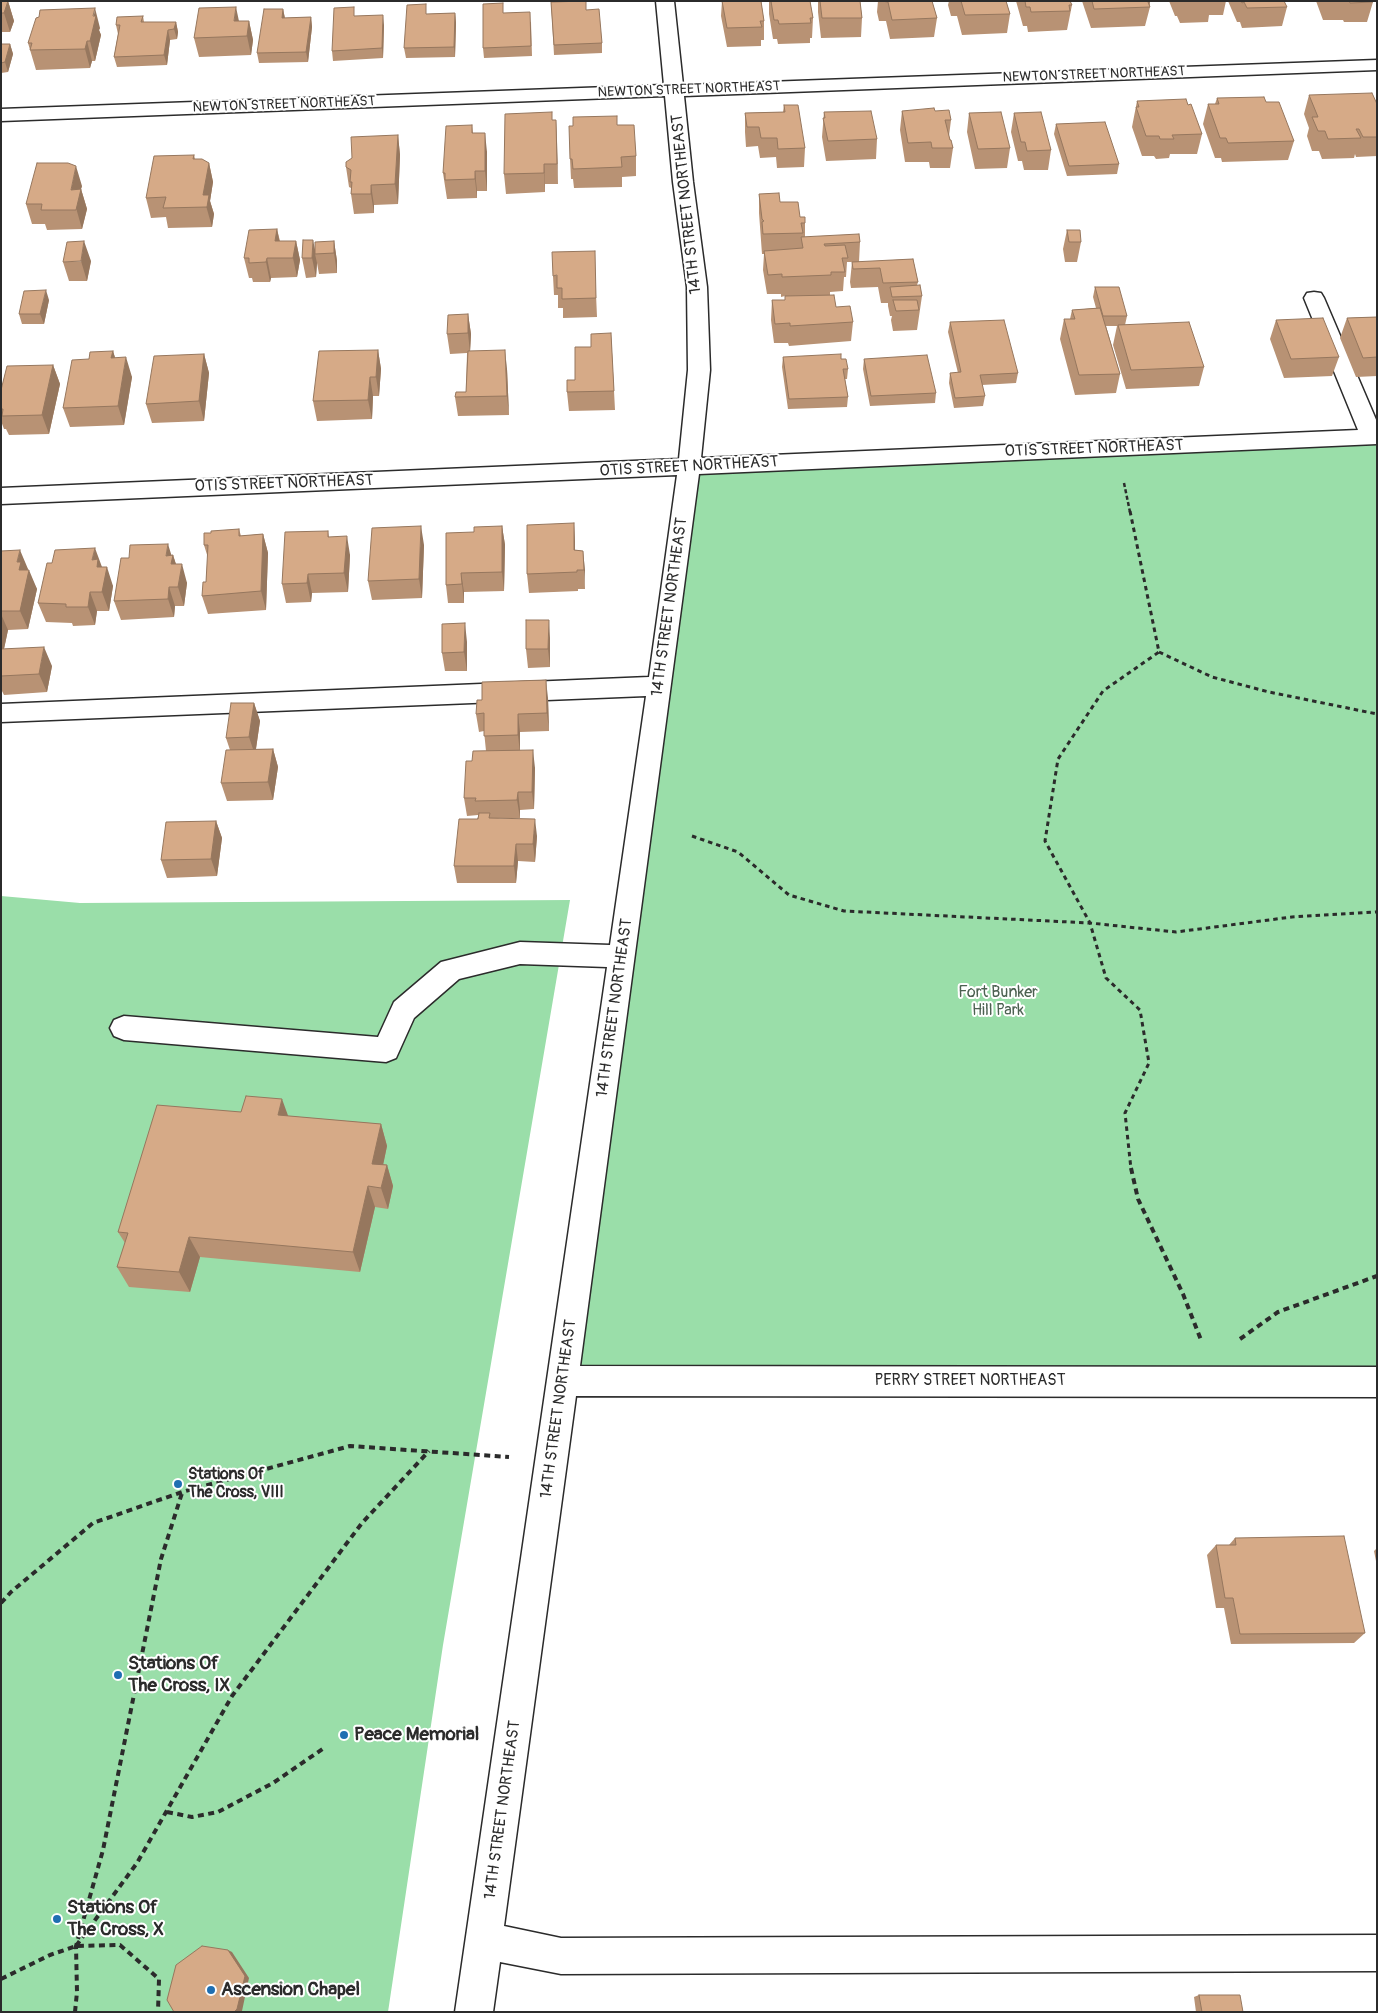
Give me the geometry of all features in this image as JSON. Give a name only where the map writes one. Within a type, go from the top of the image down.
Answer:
[{"type":"street","name":"14TH STREET NORTHEAST","points":[[474,2012],[690,467],[699,370],[697,287],[665,1]]},
{"type":"street","name":"NEWTON STREET NORTHEAST","points":[[1,115],[1377,65]]},
{"type":"street","points":[[1314,298],[1374,437]]},
{"type":"street","name":"OTIS STREET NORTHEAST","points":[[1,496],[1374,437]]},
{"type":"street","points":[[1,713],[660,686]]},
{"type":"street","points":[[124,1028],[386,1050],[404,1010],[451,970],[520,952],[622,956]]},
{"type":"street","name":"PERRY STREET NORTHEAST","points":[[563,1381],[1377,1382]]},
{"type":"street","points":[[484,1940],[561,1956],[1377,1953]]},
{"type":"path","points":[[1124,480],[1159,652]]},
{"type":"path","points":[[1159,652],[1212,677],[1269,692],[1377,714]]},
{"type":"path","points":[[1159,652],[1103,691],[1058,759],[1045,841],[1090,923],[1106,978],[1140,1010],[1149,1063],[1124,1113],[1131,1172],[1138,1199],[1167,1259],[1198,1332],[1208,1360],[1209,1382]]},
{"type":"path","points":[[692,836],[738,852],[789,895],[844,911],[1090,923],[1176,932],[1292,917],[1377,912]]},
{"type":"path","points":[[1209,1382],[1217,1360],[1235,1342],[1278,1312],[1377,1276]]},
{"type":"path","points":[[1,1603],[93,1524],[182,1492],[350,1446],[552,1461]]},
{"type":"path","points":[[76,1946],[137,1863],[168,1812],[232,1696],[362,1524],[429,1451]]},
{"type":"path","points":[[75,2012],[77,1992],[76,1946],[102,1850],[161,1559],[182,1492]]},
{"type":"path","points":[[168,1812],[192,1817],[218,1812],[273,1783],[324,1748]]},
{"type":"path","points":[[1,1979],[50,1955],[76,1946],[120,1945],[159,1979],[158,2012]]},
{"type":"green space","name":"Fort Bunker Hill Park","points":[[1377,437],[1377,1382],[563,1381],[690,467]]},
{"type":"green space","points":[[1,896],[80,903],[570,900],[443,1645],[388,2012],[1,2012]]},
{"type":"building","points":[[1,1],[8,1],[4,13],[1,13]]},
{"type":"building","points":[[586,1],[586,10],[599,9],[602,43],[554,45],[551,2]]},
{"type":"building","points":[[722,1],[761,1],[764,21],[760,21],[762,27],[727,28]]},
{"type":"building","points":[[771,1],[810,1],[813,18],[810,18],[811,23],[779,24],[778,20],[774,20]]},
{"type":"building","points":[[820,1],[860,1],[862,18],[822,18]]},
{"type":"building","points":[[881,1],[932,1],[937,18],[892,20],[888,2]]},
{"type":"building","points":[[961,1],[1006,1],[1010,14],[965,15]]},
{"type":"building","points":[[1025,1],[1070,1],[1072,5],[1069,5],[1070,11],[1031,12],[1030,7],[1026,7]]},
{"type":"building","points":[[1092,1],[1150,1],[1148,2],[1150,7],[1094,9]]},
{"type":"building","points":[[1241,1],[1284,1],[1287,7],[1247,8],[1244,2],[1242,3]]},
{"type":"building","points":[[1349,1],[1373,1],[1373,2],[1350,3]]},
{"type":"building","points":[[503,3],[503,13],[530,12],[531,46],[483,48],[483,4]]},
{"type":"building","points":[[426,4],[426,14],[455,13],[454,47],[404,48],[407,5]]},
{"type":"building","points":[[236,7],[234,21],[249,21],[247,36],[194,38],[199,8]]},
{"type":"building","points":[[354,7],[354,16],[383,15],[382,48],[332,51],[334,8]]},
{"type":"building","points":[[95,8],[93,16],[96,16],[90,41],[87,41],[85,49],[30,50],[32,43],[28,43],[40,10]]},
{"type":"building","points":[[264,9],[283,9],[282,18],[311,17],[306,52],[257,53]]},
{"type":"building","points":[[143,16],[141,22],[176,22],[174,29],[168,30],[164,55],[114,57],[120,25],[116,25],[117,17]]},
{"type":"building","points":[[1,44],[10,44],[5,62],[1,63]]},
{"type":"building","points":[[1372,93],[1377,104],[1377,137],[1363,137],[1359,129],[1356,129],[1361,138],[1328,139],[1325,131],[1318,131],[1312,117],[1318,117],[1309,95]]},
{"type":"building","points":[[1264,97],[1266,102],[1279,102],[1294,141],[1228,143],[1226,138],[1220,138],[1208,104],[1219,104],[1217,98]]},
{"type":"building","points":[[1186,99],[1188,105],[1191,104],[1202,134],[1172,135],[1174,139],[1146,136],[1136,107],[1139,107],[1137,101]]},
{"type":"building","points":[[784,105],[798,105],[805,148],[778,149],[777,138],[761,138],[759,127],[747,127],[745,113],[785,112]]},
{"type":"building","points":[[934,108],[935,111],[949,110],[951,120],[945,120],[953,148],[932,148],[931,142],[908,143],[902,111]]},
{"type":"building","points":[[871,111],[877,139],[828,141],[823,118],[825,118],[824,112]]},
{"type":"building","points":[[552,112],[552,120],[556,120],[557,164],[544,164],[544,173],[504,174],[505,114]]},
{"type":"building","points":[[1001,112],[1010,148],[978,149],[969,113]]},
{"type":"building","points":[[1041,112],[1051,150],[1027,151],[1025,142],[1021,142],[1014,113]]},
{"type":"building","points":[[617,116],[617,125],[634,125],[636,156],[621,157],[622,167],[573,169],[572,159],[570,159],[569,126],[573,126],[573,117]]},
{"type":"building","points":[[1105,122],[1119,164],[1069,166],[1056,124]]},
{"type":"building","points":[[472,125],[472,133],[485,133],[485,171],[475,171],[475,179],[445,180],[445,173],[443,173],[446,126]]},
{"type":"building","points":[[398,135],[395,184],[371,185],[371,194],[351,194],[351,170],[346,167],[346,162],[352,158],[351,137]]},
{"type":"building","points":[[194,155],[193,159],[202,159],[209,163],[203,195],[209,195],[207,207],[163,208],[166,197],[146,198],[154,156]]},
{"type":"building","points":[[37,163],[68,163],[76,166],[71,190],[81,189],[76,210],[41,210],[42,204],[26,204]]},
{"type":"building","points":[[779,193],[780,202],[798,202],[800,217],[805,217],[805,223],[801,223],[803,233],[763,234],[762,222],[764,221],[762,219],[759,194]]},
{"type":"building","points":[[277,229],[275,241],[296,241],[293,258],[267,258],[266,262],[249,263],[249,258],[244,258],[249,230]]},
{"type":"building","points":[[1067,230],[1080,230],[1081,242],[1069,242]]},
{"type":"building","points":[[859,234],[860,242],[824,244],[825,246],[845,245],[848,258],[842,258],[845,272],[831,272],[831,275],[782,277],[782,274],[768,275],[764,251],[803,248],[801,237]]},
{"type":"building","points":[[303,240],[313,240],[312,258],[302,258]]},
{"type":"building","points":[[84,241],[81,261],[63,262],[67,242]]},
{"type":"building","points":[[334,241],[334,253],[315,254],[315,242]]},
{"type":"building","points":[[595,251],[596,298],[562,299],[562,288],[557,288],[557,275],[553,276],[552,252]]},
{"type":"building","points":[[913,259],[918,282],[883,283],[880,268],[853,269],[852,262]]},
{"type":"building","points":[[920,285],[922,296],[892,297],[890,287]]},
{"type":"building","points":[[1095,287],[1119,287],[1127,316],[1103,316]]},
{"type":"building","points":[[46,290],[40,314],[19,314],[24,291]]},
{"type":"building","points":[[834,295],[836,307],[850,306],[853,322],[790,326],[790,323],[775,324],[772,300],[785,300],[785,296]]},
{"type":"building","points":[[893,300],[917,300],[919,310],[896,311]]},
{"type":"building","points":[[1100,308],[1120,374],[1079,375],[1064,319],[1075,319],[1072,310]]},
{"type":"building","points":[[468,314],[468,333],[447,334],[448,315]]},
{"type":"building","points":[[1377,317],[1377,357],[1363,358],[1347,318]]},
{"type":"building","points":[[1323,318],[1339,357],[1291,359],[1276,320]]},
{"type":"building","points":[[1004,320],[1018,373],[980,375],[985,396],[955,398],[950,373],[961,372],[950,322]]},
{"type":"building","points":[[1189,322],[1204,367],[1131,370],[1118,325]]},
{"type":"building","points":[[611,333],[614,391],[567,392],[567,380],[575,380],[575,347],[591,347],[591,334]]},
{"type":"building","points":[[378,350],[376,377],[370,377],[368,400],[313,401],[319,351]]},
{"type":"building","points":[[505,350],[507,396],[455,397],[456,392],[466,392],[468,351]]},
{"type":"building","points":[[113,351],[111,358],[126,357],[118,406],[63,408],[72,360],[89,359],[90,352]]},
{"type":"building","points":[[204,354],[199,401],[146,404],[154,356]]},
{"type":"building","points":[[841,354],[841,359],[846,359],[848,369],[843,369],[848,397],[789,399],[783,357]]},
{"type":"building","points":[[927,355],[936,393],[871,396],[864,359]]},
{"type":"building","points":[[53,365],[42,415],[2,416],[1,390],[7,366]]},
{"type":"building","points":[[574,523],[574,550],[583,551],[584,570],[577,570],[577,572],[527,574],[527,525]]},
{"type":"building","points":[[421,526],[419,579],[368,581],[372,528]]},
{"type":"building","points":[[502,526],[502,572],[461,573],[462,584],[446,585],[446,533],[474,532],[474,527]]},
{"type":"building","points":[[239,529],[239,536],[263,534],[261,591],[202,596],[203,582],[206,582],[208,545],[204,545],[204,533]]},
{"type":"building","points":[[328,531],[328,537],[347,536],[344,573],[308,574],[307,583],[282,584],[285,532]]},
{"type":"building","points":[[168,544],[166,556],[173,555],[171,564],[182,564],[178,587],[169,587],[168,599],[114,601],[121,558],[129,558],[130,545]]},
{"type":"building","points":[[95,548],[92,560],[98,559],[97,567],[107,567],[102,592],[90,592],[88,607],[66,607],[66,604],[38,603],[47,563],[52,563],[55,550]]},
{"type":"building","points":[[20,550],[17,562],[21,562],[19,570],[29,570],[20,611],[1,611],[1,551]]},
{"type":"building","points":[[526,620],[549,620],[548,649],[526,649]]},
{"type":"building","points":[[465,623],[464,652],[442,653],[442,624]]},
{"type":"building","points":[[44,647],[39,674],[1,676],[1,649]]},
{"type":"building","points":[[546,680],[547,713],[518,714],[518,735],[484,736],[484,713],[476,714],[477,700],[482,700],[482,682]]},
{"type":"building","points":[[231,703],[254,703],[249,737],[226,738]]},
{"type":"building","points":[[273,749],[268,782],[221,783],[226,750]]},
{"type":"building","points":[[533,750],[532,792],[518,792],[517,800],[475,801],[476,798],[464,798],[466,761],[472,761],[473,751]]},
{"type":"building","points":[[479,813],[490,813],[489,818],[535,819],[533,844],[516,844],[514,866],[454,866],[459,819],[478,819]]},
{"type":"building","points":[[216,821],[211,859],[161,860],[166,822]]},
{"type":"building","points":[[246,1096],[282,1099],[278,1115],[381,1124],[372,1164],[387,1165],[381,1188],[368,1186],[353,1252],[189,1237],[179,1272],[117,1267],[128,1233],[118,1232],[157,1105],[241,1112]]},
{"type":"building","points":[[1344,1536],[1365,1633],[1240,1634],[1233,1598],[1225,1598],[1216,1545],[1236,1545],[1235,1538]]},
{"type":"building","name":"Ascension Chapel","points":[[202,1946],[228,1950],[245,1976],[237,2009],[234,2012],[174,2012],[167,2000],[176,1965]]},
{"type":"building","points":[[1199,1995],[1240,1995],[1243,2012],[1202,2012]]},
{"type":"place","name":"Stations Of The Cross, VIII","points":[[178,1484]]},
{"type":"place","name":"Stations Of The Cross, IX","points":[[118,1675]]},
{"type":"place","name":"Peace Memorial","points":[[344,1735]]},
{"type":"place","name":"Stations Of The Cross, X","points":[[57,1919]]},
{"type":"place","name":"Ascension Chapel","points":[[211,1990]]}]
